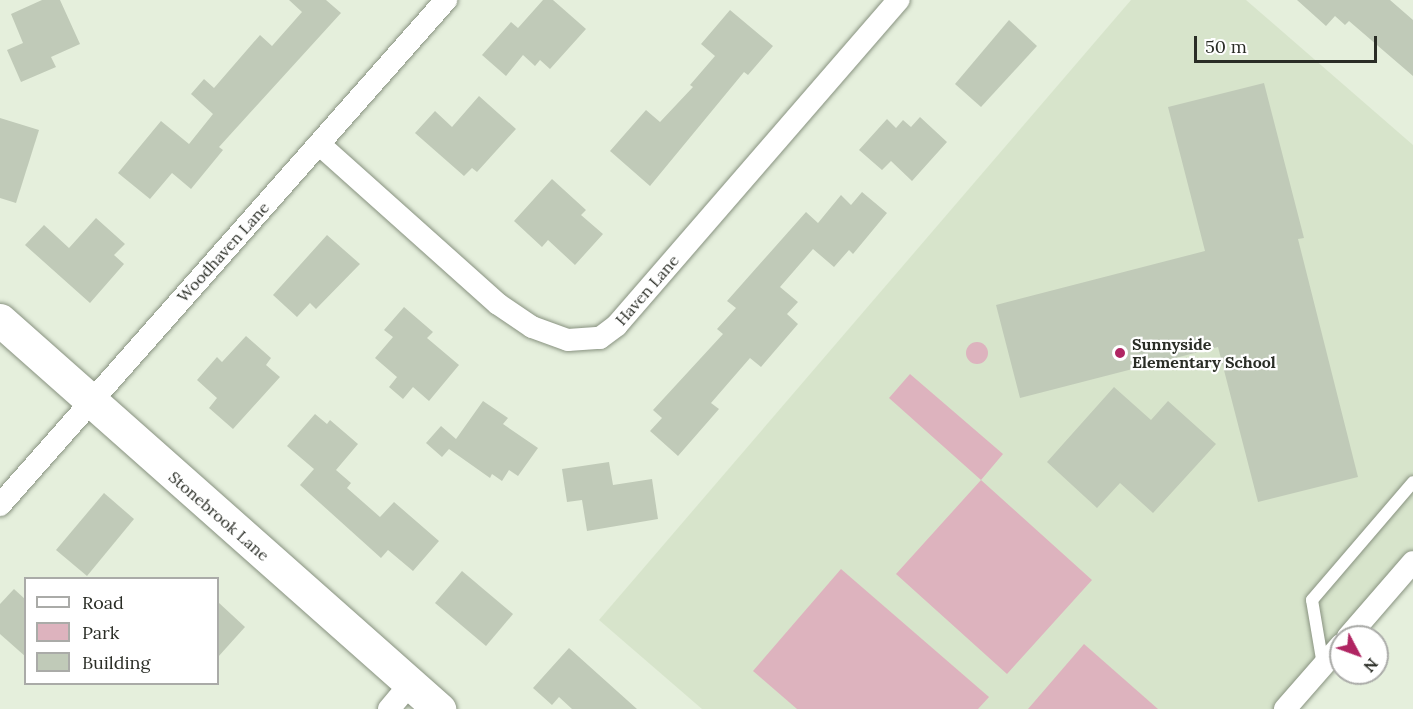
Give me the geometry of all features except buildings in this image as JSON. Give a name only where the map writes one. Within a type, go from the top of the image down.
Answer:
[{"type":"street","name":"Woodhaven Lane","points":[[0,505],[446,0]]},
{"type":"street","name":"Haven Lane","points":[[319,144],[507,310],[532,327],[568,340],[600,338],[617,325],[899,0]]},
{"type":"street","name":"Stonebrook Lane","points":[[0,320],[89,402],[439,709]]},
{"type":"street","points":[[1358,625],[1413,562]]},
{"type":"street","points":[[1285,709],[1329,658]]},
{"type":"street","points":[[389,709],[410,684]]},
{"type":"lane","points":[[1323,665],[1312,600],[1413,483]]},
{"type":"shaded area","name":"Sunnyside Elementary School","points":[[1131,0],[1246,0],[1413,145],[1413,561],[1357,625],[1329,625],[1329,657],[1284,709],[702,709],[599,620]]},
{"type":"green space","points":[[977,342],[985,345],[988,353],[985,361],[977,364],[969,361],[966,353],[969,345]]},
{"type":"green space","points":[[910,374],[1003,454],[981,480],[889,398]]},
{"type":"green space","points":[[981,480],[1092,580],[1007,674],[896,574]]},
{"type":"green space","points":[[841,569],[989,697],[978,709],[797,709],[753,671]]},
{"type":"green space","points":[[1084,644],[1158,709],[1028,709]]},
{"type":"place","name":"Sunnyside Elementary School","points":[[1120,353]]}]
